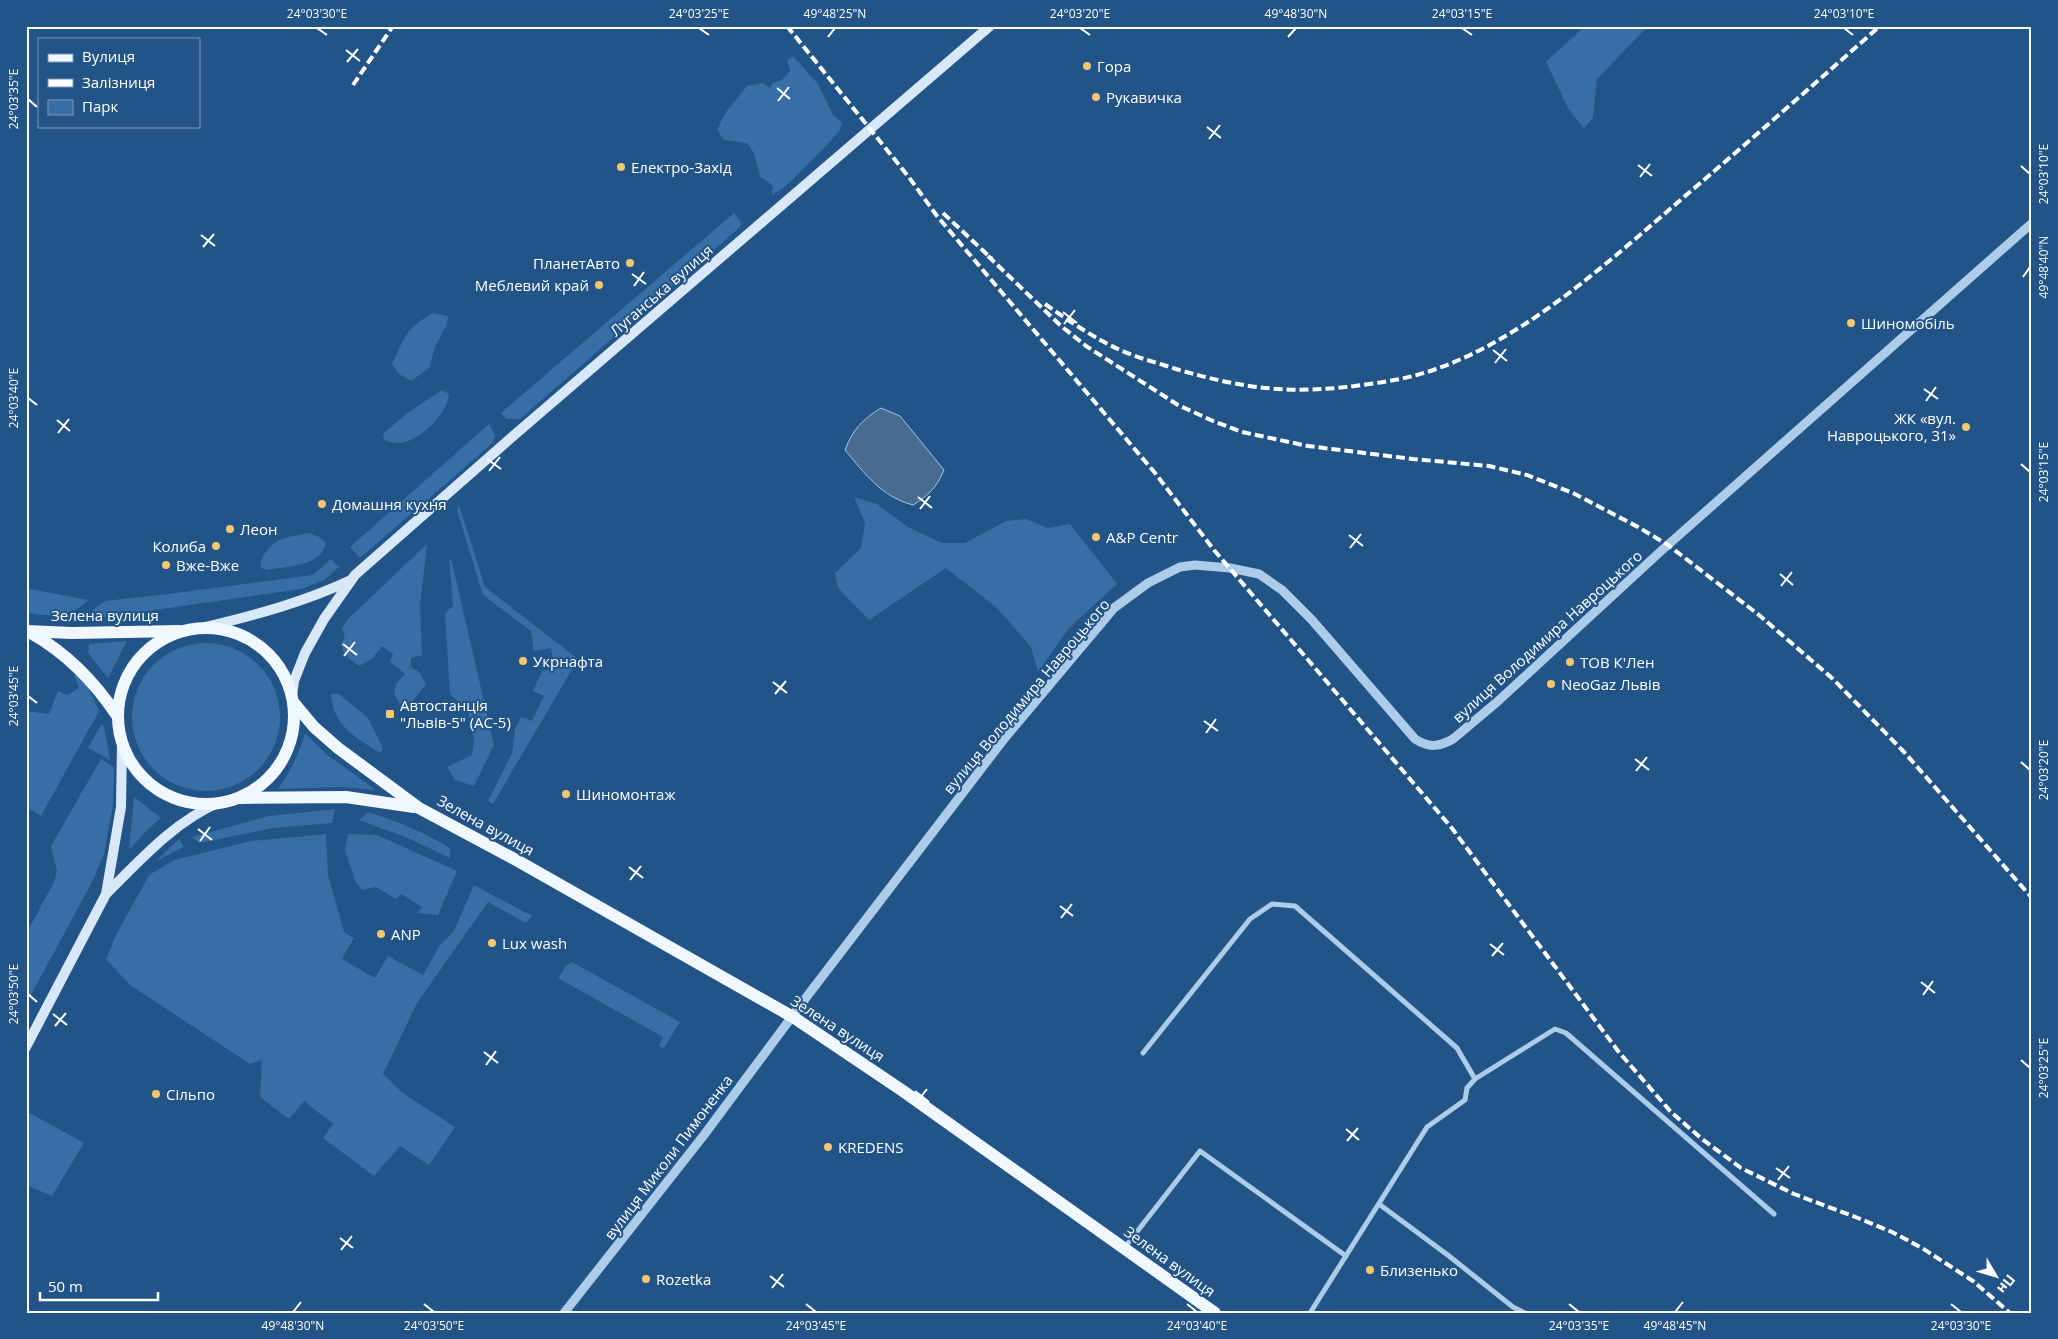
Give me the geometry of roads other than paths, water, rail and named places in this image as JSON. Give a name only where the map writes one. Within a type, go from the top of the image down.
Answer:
[{"type":"main road","name":"Луганська вулиця","points":[[293,699],[294,681],[305,653],[324,619],[352,579],[512,437],[990,26]]},
{"type":"main road","name":"Луганська вулиця","points":[[205,627],[299,602],[352,579]]},
{"type":"main road","points":[[26,1046],[106,894],[121,807],[122,744],[118,705],[124,686],[138,662],[156,645],[182,631],[205,627],[236,633],[258,644],[279,664],[293,699],[294,728],[284,756],[262,783],[239,798],[220,802],[204,809],[168,834],[106,894]]},
{"type":"main road","name":"Зелена вулиця","points":[[26,631],[182,631]]},
{"type":"main road","name":"Зелена вулиця","points":[[26,631],[49,643],[73,661],[92,682],[118,718]]},
{"type":"main road","name":"Зелена вулиця","points":[[293,699],[314,727],[338,748],[419,808],[518,861],[792,1017],[903,1091],[1215,1313]]},
{"type":"main road","points":[[122,744],[137,771],[159,790],[186,801],[220,802]]},
{"type":"main road","name":"Зелена вулиця","points":[[239,798],[346,797],[419,808]]},
{"type":"street","name":"вулиця Володимира Навроцького","points":[[792,1017],[1004,739],[1114,608],[1148,583],[1180,566],[1195,565],[1230,568],[1259,574],[1282,590],[1312,620],[1416,739],[1425,745],[1444,744],[1453,739],[1497,702],[1654,557],[2032,223]]},
{"type":"street","points":[[1143,1054],[1250,919],[1272,904],[1295,906],[1457,1048],[1475,1079]]},
{"type":"street","name":"вулиця Миколи Пимоненка","points":[[564,1313],[640,1217],[792,1017]]},
{"type":"street","points":[[1310,1313],[1427,1127],[1465,1100],[1467,1088],[1475,1079],[1555,1028],[1566,1033],[1774,1214]]},
{"type":"street","points":[[1124,1248],[1200,1151],[1346,1256]]},
{"type":"street","points":[[1379,1204],[1513,1307],[1525,1313]]},
{"type":"railway","points":[[353,85],[393,26]]},
{"type":"railway","points":[[787,26],[908,176],[937,216],[1155,473],[1214,550],[1451,827],[1618,1051],[1671,1112],[1702,1139],[1741,1168],[1794,1194],[1892,1232],[1922,1248],[1973,1281],[2010,1313]]},
{"type":"railway","points":[[1045,304],[1091,335],[1127,353],[1176,369],[1226,382],[1295,390],[1318,389],[1378,383],[1428,372],[1501,339],[1563,297],[1650,226],[1880,26]]},
{"type":"railway","points":[[943,213],[992,259]]},
{"type":"railway","points":[[988,256],[1060,325],[1086,346],[1178,405],[1213,421],[1242,432],[1308,446],[1489,466],[1527,475],[1573,493],[1668,545],[1759,615],[1833,679],[1905,753],[2032,898]]},
{"type":"place","name":"Гора","points":[[1087,66]]},
{"type":"place","name":"Рукавичка","points":[[1096,97]]},
{"type":"place","name":"Електро-Захід","points":[[621,167]]},
{"type":"place","name":"ПланетАвто","points":[[630,263]]},
{"type":"place","name":"Меблевий край","points":[[599,285]]},
{"type":"place","name":"Шиномобіль","points":[[1851,323]]},
{"type":"place","name":"ЖК «вул. Навроцького, 31»","points":[[1966,427]]},
{"type":"place","name":"Домашня кухня","points":[[322,504]]},
{"type":"place","name":"Леон","points":[[230,529]]},
{"type":"place","name":"A&P Centr","points":[[1096,537]]},
{"type":"place","name":"Колиба","points":[[216,546]]},
{"type":"place","name":"Вже-Вже","points":[[166,565]]},
{"type":"place","name":"Укрнафта","points":[[523,661]]},
{"type":"place","name":"ТОВ К'Лен","points":[[1570,662]]},
{"type":"place","name":"NeoGaz Львів","points":[[1551,684]]},
{"type":"place","name":"Автостанція \"Львів-5\" (АС-5)","points":[[390,714]]},
{"type":"place","name":"Шиномонтаж","points":[[566,794]]},
{"type":"place","name":"ANP","points":[[381,934]]},
{"type":"place","name":"Lux wash","points":[[492,943]]},
{"type":"place","name":"Сільпо","points":[[156,1094]]},
{"type":"place","name":"KREDENS","points":[[828,1147]]},
{"type":"place","name":"Близенько","points":[[1370,1270]]},
{"type":"place","name":"Rozetka","points":[[646,1279]]}]
